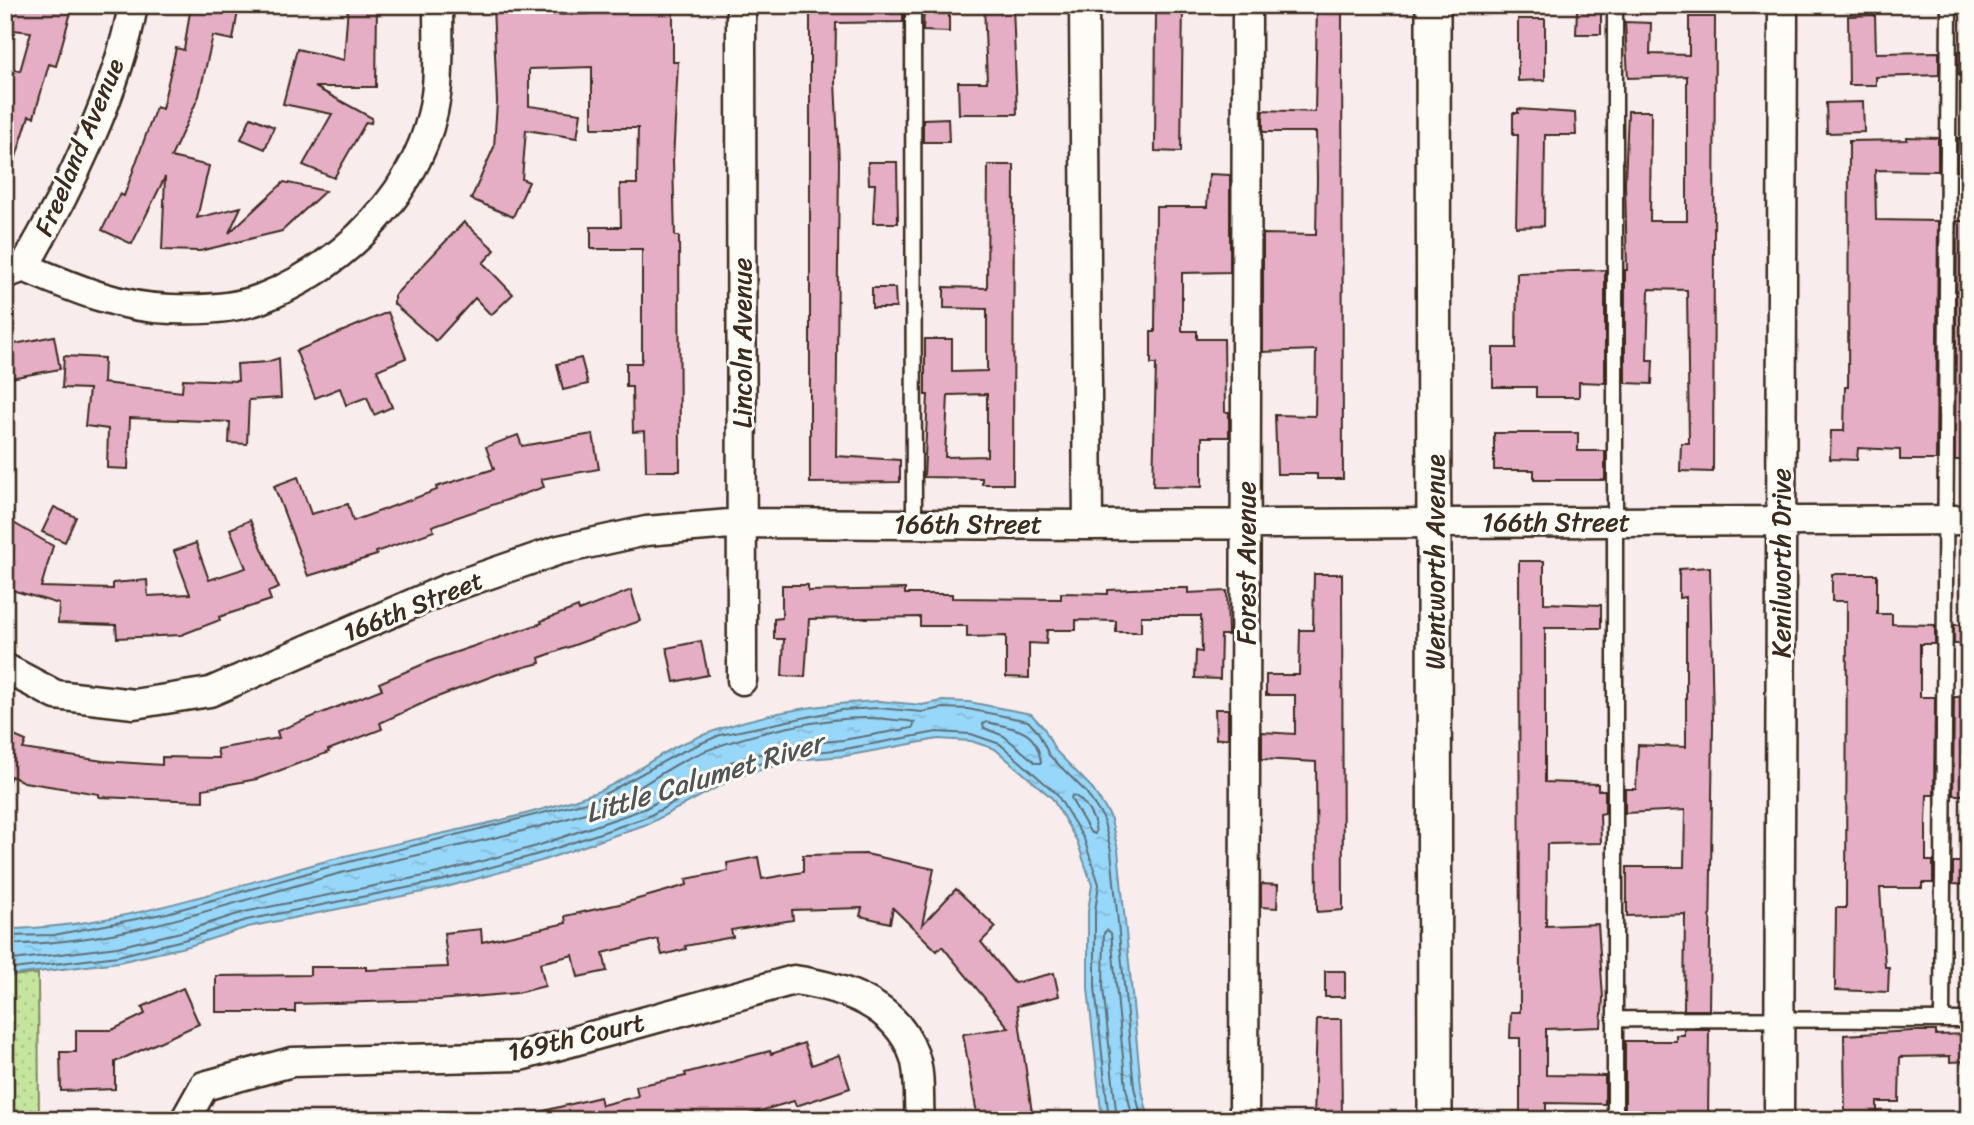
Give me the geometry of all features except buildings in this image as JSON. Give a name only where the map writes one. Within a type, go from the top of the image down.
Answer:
[{"type":"street","name":"Freeland Avenue","points":[[15,270],[47,228],[100,110],[129,26],[133,5]]},
{"type":"street","points":[[15,270],[128,304],[171,309],[218,307],[258,300],[298,281],[335,257],[371,226],[403,183],[423,143],[436,96],[438,5]]},
{"type":"street","name":"Lincoln Avenue","points":[[741,5],[742,680]]},
{"type":"street","points":[[1084,5],[1088,526]]},
{"type":"street","name":"Forest Avenue","points":[[1244,1120],[1247,5]]},
{"type":"street","name":"Wentworth Avenue","points":[[1433,5],[1435,1120]]},
{"type":"street","name":"Kenilworth Drive","points":[[1779,1120],[1783,5]]},
{"type":"street","name":"166th Street","points":[[5,668],[56,695],[134,704],[210,692],[446,589],[559,550],[646,531],[742,523],[1088,526],[1957,520]]},
{"type":"street","name":"169th Court","points":[[184,1120],[204,1086],[292,1062],[520,1056],[794,980],[822,984],[856,996],[888,1013],[914,1056],[920,1120]]},
{"type":"lane","points":[[913,5],[914,524]]},
{"type":"lane","points":[[1615,5],[1615,1120]]},
{"type":"lane","points":[[1942,1020],[1957,520],[1949,5]]},
{"type":"lane","points":[[1615,1019],[1969,1020]]},
{"type":"green space","points":[[38,974],[39,1120],[5,1120],[5,976]]},
{"type":"water","name":"Little Calumet River","points":[[879,701],[922,705],[942,701],[969,702],[1031,714],[1044,728],[1055,750],[1091,787],[1110,816],[1118,850],[1141,1086],[1149,1120],[1102,1120],[1088,988],[1088,911],[1092,885],[1077,841],[1052,798],[995,749],[971,741],[938,739],[845,756],[796,760],[736,777],[650,823],[541,861],[443,888],[248,927],[189,946],[119,962],[5,976],[5,929],[49,927],[134,913],[345,856],[531,813],[591,794],[625,778],[679,745],[726,727],[802,709]]}]
